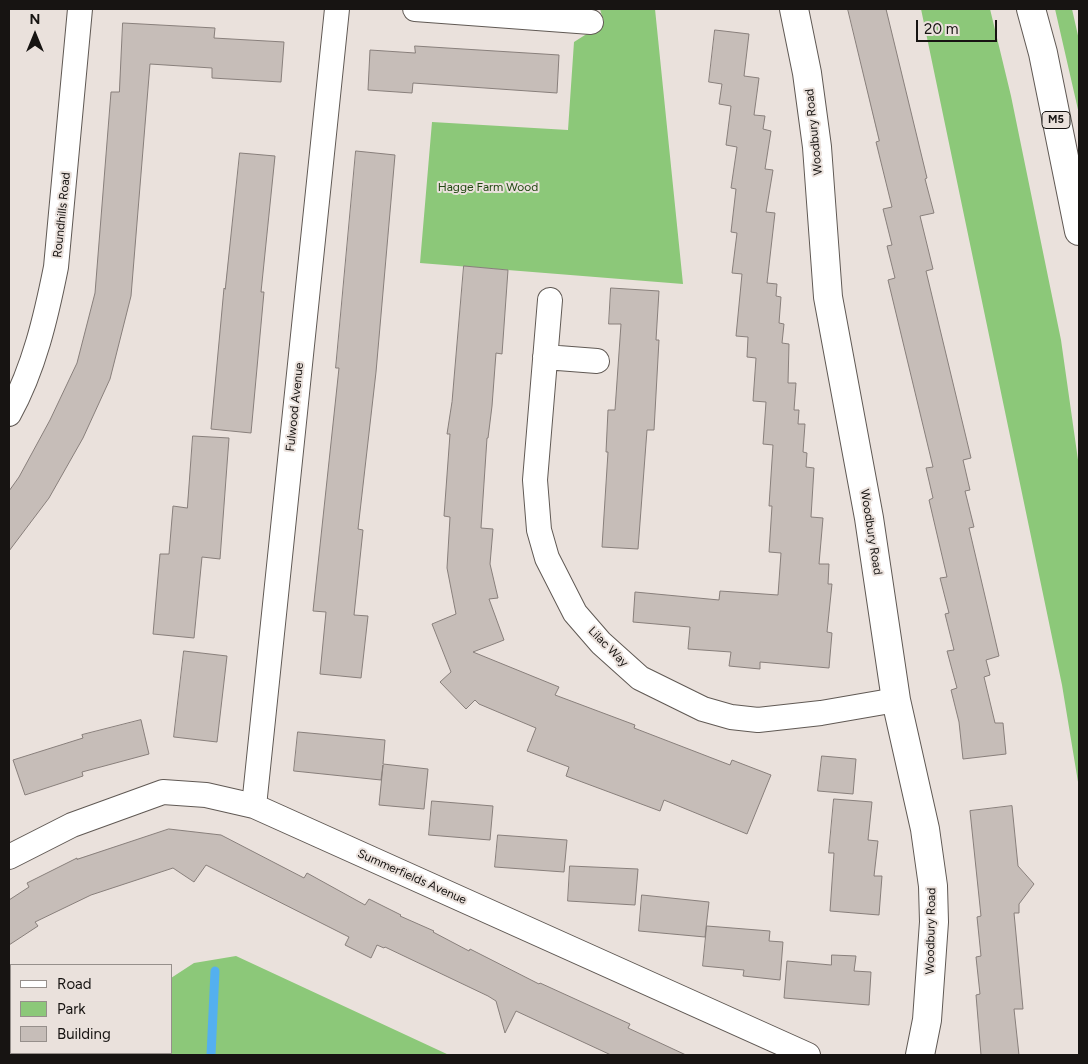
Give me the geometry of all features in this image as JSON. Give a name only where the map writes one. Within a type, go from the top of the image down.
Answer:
[{"type":"main road","name":"Woodbury Road","points":[[794,9],[808,73],[817,147],[828,297],[870,518],[896,700],[925,829],[933,886],[934,922],[927,1020],[920,1055]]},
{"type":"main road","name":"M5","points":[[1031,9],[1043,53],[1079,231]]},
{"type":"street","name":"Roundhills Road","points":[[9,414],[34,353],[49,304],[56,267],[80,9]]},
{"type":"street","name":"Fulwood Avenue","points":[[254,806],[337,9]]},
{"type":"street","points":[[415,9],[591,22]]},
{"type":"street","name":"Lilac Way","points":[[550,300],[535,480],[539,530],[547,558],[575,613],[601,643],[640,678],[703,709],[731,717],[758,720],[821,713],[896,700]]},
{"type":"street","points":[[545,357],[597,362]]},
{"type":"street","name":"Summerfields Avenue","points":[[9,857],[72,825],[164,792],[206,795],[254,806],[808,1055]]},
{"type":"green space","name":"Hagge Farm Wood","points":[[600,9],[655,9],[683,284],[420,263],[432,122],[568,130],[574,42],[604,23]]},
{"type":"green space","points":[[921,9],[990,9],[1011,96],[1061,340],[1079,467],[1079,788],[1062,685]]},
{"type":"green space","points":[[1055,9],[1072,9],[1079,40],[1079,114]]},
{"type":"green space","points":[[236,956],[449,1055],[53,1055],[172,1054],[172,977],[194,963]]},
{"type":"building","points":[[848,9],[886,9],[927,178],[925,179],[934,213],[920,216],[933,269],[926,271],[971,458],[963,460],[970,490],[965,491],[974,527],[969,528],[999,656],[986,660],[990,675],[984,677],[995,723],[1003,723],[1006,754],[963,759],[959,722],[951,690],[957,688],[947,651],[954,650],[945,614],[949,613],[940,578],[947,577],[929,500],[933,498],[926,468],[933,467],[888,280],[895,278],[887,246],[892,245],[883,209],[892,207],[876,142],[879,141]]},
{"type":"building","points":[[123,23],[215,28],[214,38],[284,42],[281,82],[212,78],[212,68],[150,64],[131,296],[110,379],[83,438],[49,498],[9,551],[9,491],[19,477],[50,420],[77,363],[95,293],[111,92],[119,92]]},
{"type":"building","points":[[715,30],[749,34],[744,76],[759,78],[754,115],[765,116],[763,129],[771,131],[765,169],[773,170],[766,212],[775,213],[767,283],[777,284],[776,296],[781,297],[779,323],[784,324],[782,343],[789,344],[788,383],[796,383],[794,410],[799,410],[798,424],[805,424],[803,452],[807,453],[806,467],[814,468],[811,517],[823,518],[819,564],[829,564],[828,584],[832,584],[827,632],[832,633],[829,668],[760,662],[760,669],[729,666],[731,652],[688,649],[690,627],[633,622],[635,592],[719,600],[720,591],[778,595],[781,553],[769,552],[772,506],[769,506],[773,445],[763,444],[766,402],[753,401],[756,358],[747,357],[748,337],[736,336],[742,274],[732,273],[737,233],[731,232],[736,189],[731,188],[737,147],[726,145],[731,106],[719,104],[722,84],[709,82]]},
{"type":"building","points":[[415,46],[559,55],[557,93],[413,83],[412,93],[368,90],[370,50],[415,53]]},
{"type":"building","points":[[356,151],[395,155],[376,372],[358,529],[363,530],[354,615],[368,616],[361,678],[320,674],[326,612],[313,611],[339,368],[336,368]]},
{"type":"building","points":[[240,153],[275,156],[261,292],[264,292],[251,433],[211,429],[224,288]]},
{"type":"building","points":[[464,266],[508,270],[502,354],[496,353],[492,406],[487,438],[481,528],[493,529],[490,564],[498,598],[489,599],[504,640],[473,652],[559,687],[555,695],[635,725],[634,728],[730,765],[732,760],[771,775],[747,834],[664,800],[660,811],[566,776],[569,767],[527,751],[536,728],[479,704],[475,700],[466,709],[440,682],[451,672],[432,624],[456,614],[447,568],[450,517],[444,516],[450,434],[447,434],[452,402]]},
{"type":"building","points":[[611,288],[659,291],[656,340],[659,340],[654,430],[647,430],[638,549],[602,547],[608,452],[606,452],[608,410],[615,410],[621,324],[609,324]]},
{"type":"building","points":[[193,436],[229,438],[220,559],[202,557],[194,638],[153,634],[160,554],[169,554],[173,506],[187,508]]},
{"type":"building","points":[[184,651],[227,656],[217,742],[174,737]]},
{"type":"building","points":[[141,720],[149,754],[82,772],[83,776],[25,795],[13,760],[83,738],[82,735]]},
{"type":"building","points":[[298,732],[385,740],[383,764],[428,769],[424,809],[379,805],[383,765],[381,780],[294,771]]},
{"type":"building","points":[[822,756],[856,759],[853,794],[818,791]]},
{"type":"building","points":[[834,799],[872,802],[868,840],[878,841],[874,876],[882,876],[879,915],[830,911],[834,853],[829,853]]},
{"type":"building","points":[[432,801],[493,806],[490,840],[429,835]]},
{"type":"building","points":[[1012,806],[1018,866],[1034,884],[1019,904],[1019,913],[1014,913],[1023,1009],[1014,1009],[1019,1055],[981,1055],[976,995],[980,994],[976,957],[981,956],[977,917],[981,916],[970,811]]},
{"type":"building","points":[[169,829],[221,835],[304,878],[307,873],[365,905],[369,899],[400,916],[434,931],[469,951],[470,949],[539,984],[630,1024],[628,1028],[686,1055],[611,1055],[516,1011],[505,1033],[496,1001],[488,996],[385,947],[377,945],[371,958],[345,945],[349,937],[206,865],[194,882],[173,868],[91,895],[35,922],[38,926],[9,945],[9,900],[29,887],[27,883],[77,858]]},
{"type":"building","points":[[498,835],[567,840],[564,872],[495,867]]},
{"type":"building","points":[[570,866],[638,869],[635,905],[568,901]]},
{"type":"building","points":[[642,895],[709,902],[705,937],[639,931]]},
{"type":"building","points":[[707,926],[770,931],[769,941],[783,942],[780,980],[743,976],[744,970],[703,966]]},
{"type":"building","points":[[832,955],[856,956],[854,971],[871,972],[869,1005],[784,998],[787,961],[831,965]]},
{"type":"waterway","points":[[211,1055],[215,971]]}]
